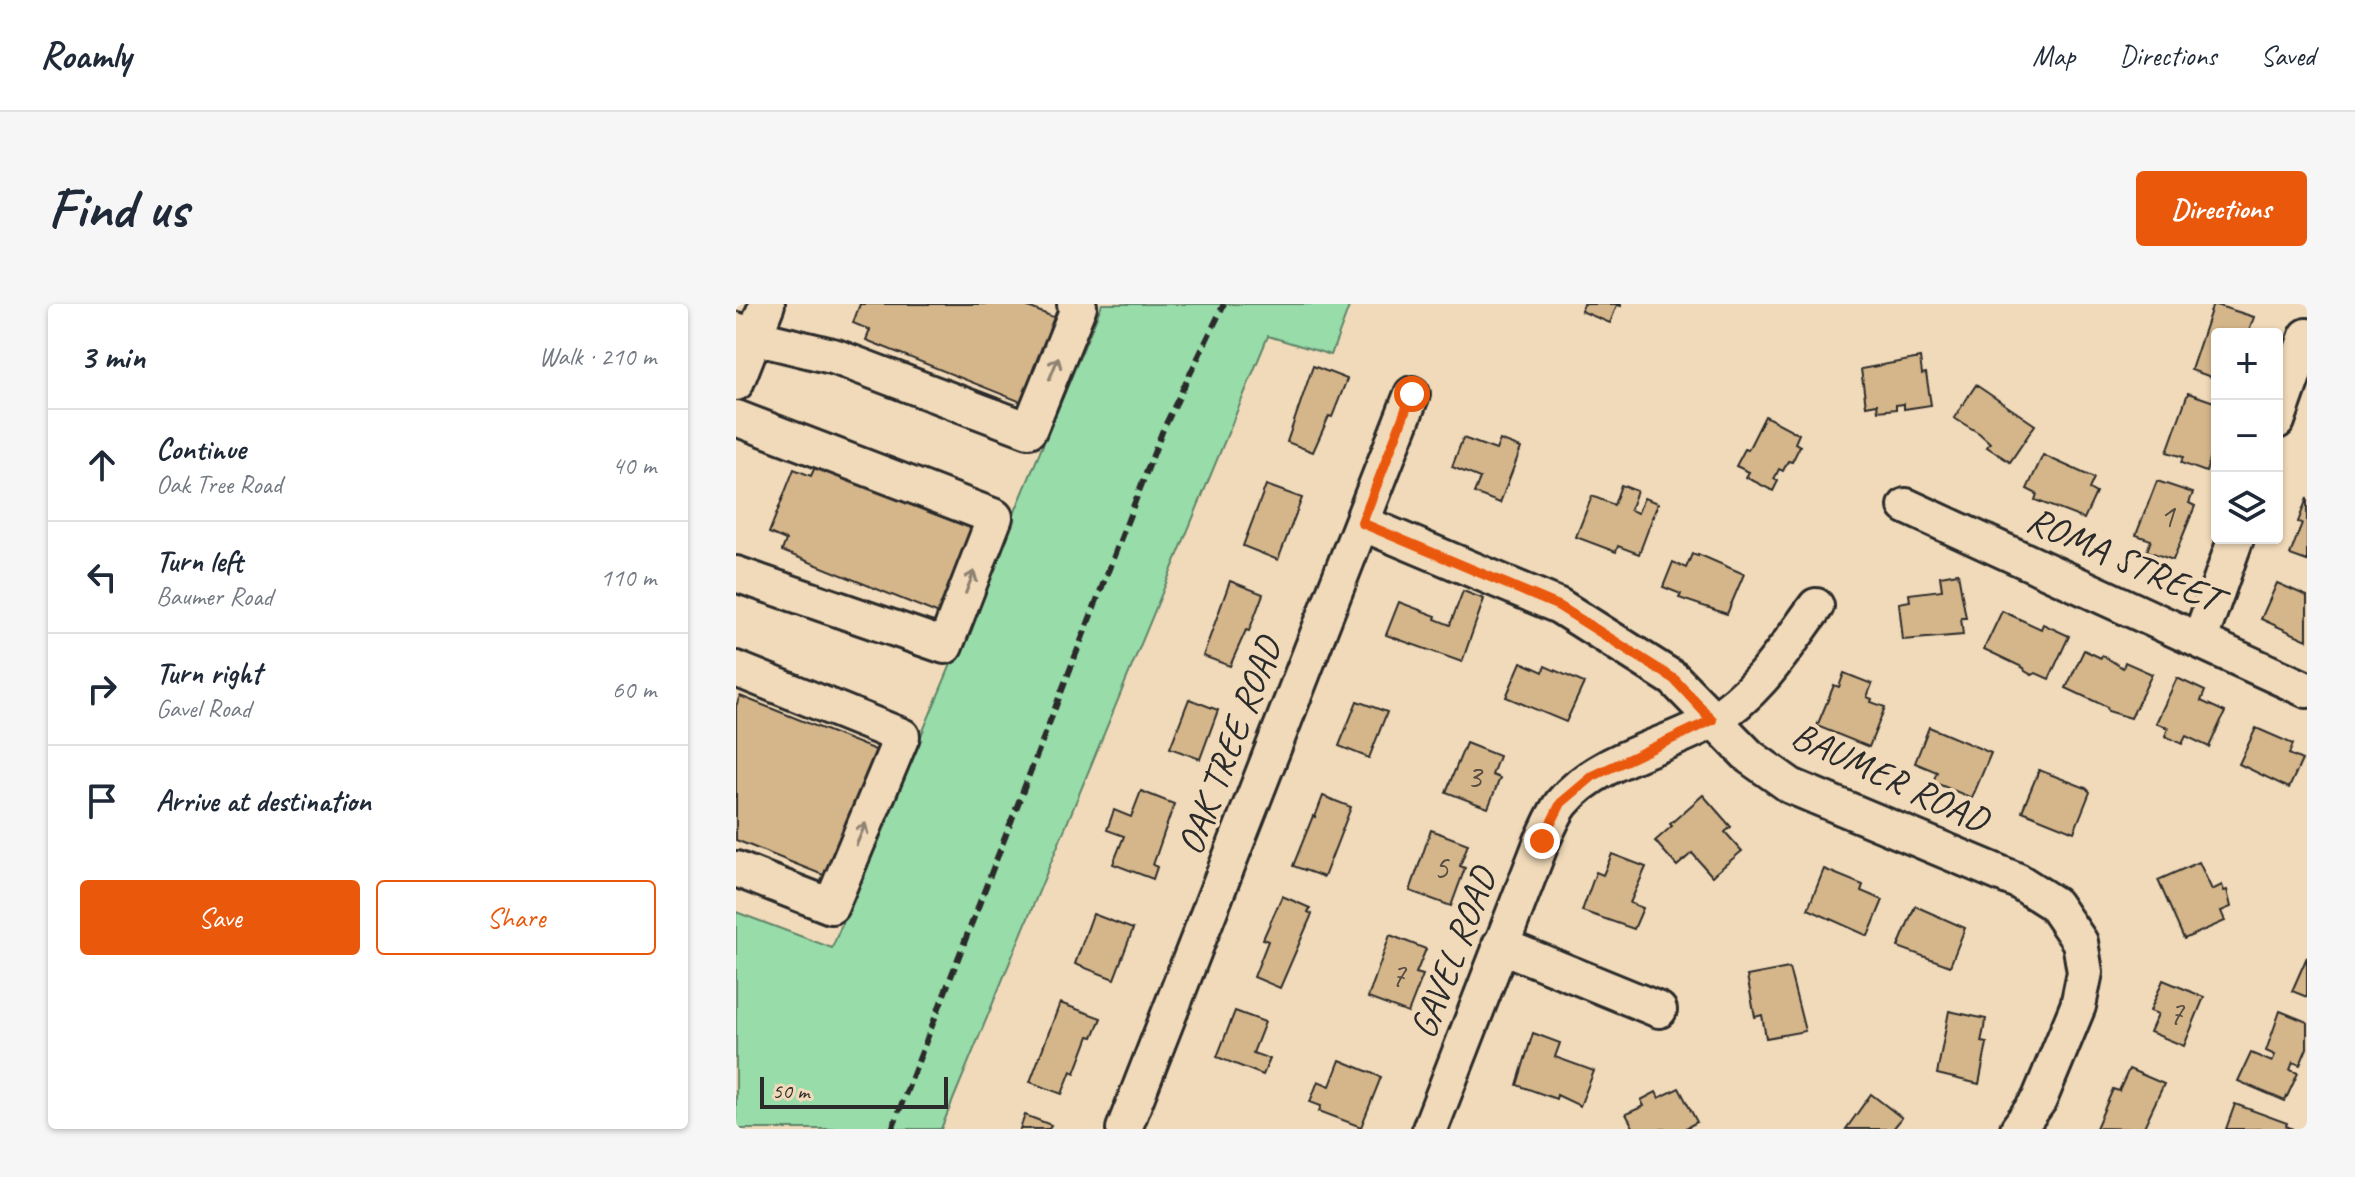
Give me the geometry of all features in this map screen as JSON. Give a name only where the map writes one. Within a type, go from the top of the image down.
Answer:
[{"type":"street","points":[[736,383],[745,334],[767,304]]},
{"type":"street","points":[[745,334],[836,357],[1029,430],[1077,305]]},
{"type":"street","points":[[2283,404],[2307,336]]},
{"type":"street","name":"OAK TREE ROAD","points":[[1124,1129],[1412,394]]},
{"type":"street","points":[[736,418],[995,517],[945,646],[736,574]]},
{"type":"street","name":"ROMA STREET","points":[[1906,506],[2307,690]]},
{"type":"street","name":"BAUMER ROAD","points":[[1362,523],[1559,606],[1674,679],[1750,757],[1791,786],[2018,881],[2054,904],[2080,942],[2085,972],[2078,1006],[2039,1100],[2018,1129]]},
{"type":"street","points":[[2200,639],[2234,544]]},
{"type":"street","name":"GAVEL ROAD","points":[[1430,1129],[1500,945],[1542,841],[1561,803],[1593,776],[1712,720],[1741,699],[1765,676],[1816,606]]},
{"type":"street","points":[[736,669],[902,736],[831,906],[736,869]]},
{"type":"street","points":[[1500,945],[1659,1010]]},
{"type":"green space","points":[[1102,304],[1350,304],[1331,355],[1268,336],[941,1129],[736,1129],[736,912],[832,948]]},
{"type":"building","points":[[860,304],[1021,304],[1063,321],[1029,405],[866,340],[870,330],[853,323]]},
{"type":"building","points":[[1584,304],[1621,304],[1621,306],[1617,305],[1610,323],[1581,311]]},
{"type":"building","points":[[2213,304],[2254,317],[2250,328],[2211,328],[2211,377],[2191,370]]},
{"type":"building","points":[[1920,358],[1922,374],[1926,373],[1931,405],[1904,409],[1904,404],[1896,405],[1896,409],[1878,411],[1877,404],[1866,406],[1861,369]]},
{"type":"building","points":[[1313,366],[1347,379],[1332,417],[1329,416],[1313,452],[1287,442]]},
{"type":"building","points":[[1976,385],[2035,425],[2010,462],[1987,447],[1990,443],[1979,433],[1954,418]]},
{"type":"building","points":[[2188,393],[2211,401],[2211,456],[2206,472],[2181,463],[2183,457],[2167,452]]},
{"type":"building","points":[[1765,416],[1799,434],[1795,443],[1800,446],[1792,462],[1788,461],[1783,471],[1779,469],[1773,491],[1746,477],[1749,472],[1736,466]]},
{"type":"building","points":[[1463,438],[1496,450],[1500,440],[1521,448],[1500,503],[1474,493],[1480,478],[1452,467]]},
{"type":"building","points":[[2043,455],[2094,478],[2089,489],[2096,493],[2084,519],[2035,500],[2037,494],[2027,489]]},
{"type":"building","points":[[815,467],[978,531],[944,616],[782,551],[786,540],[769,533],[794,469],[811,476]]},
{"type":"building","points":[[2157,481],[2193,493],[2189,503],[2195,506],[2173,560],[2147,551],[2151,540],[2136,535]]},
{"type":"building","points":[[1266,485],[1302,498],[1278,560],[1243,546]]},
{"type":"building","points":[[1621,485],[1637,491],[1630,510],[1638,513],[1644,498],[1658,503],[1639,554],[1618,546],[1616,552],[1576,537],[1592,496],[1614,505]]},
{"type":"building","points":[[2307,498],[2307,561],[2290,555]]},
{"type":"building","points":[[1692,554],[1744,574],[1727,614],[1679,598],[1681,594],[1663,587],[1673,562],[1686,568]]},
{"type":"building","points":[[1958,573],[1966,618],[1961,618],[1963,635],[1903,640],[1899,603],[1910,601],[1909,594],[1942,590],[1940,576]]},
{"type":"building","points":[[1230,581],[1263,594],[1249,631],[1246,630],[1230,666],[1203,656]]},
{"type":"building","points":[[2277,583],[2307,596],[2307,640],[2261,619]]},
{"type":"building","points":[[1463,591],[1484,599],[1462,662],[1386,635],[1399,602],[1436,616],[1435,619],[1450,625]]},
{"type":"building","points":[[2002,611],[2041,629],[2043,624],[2069,636],[2049,679],[2036,673],[2032,675],[1984,649]]},
{"type":"building","points":[[2084,650],[2101,658],[2102,655],[2123,668],[2125,662],[2152,674],[2131,718],[2108,711],[2107,707],[2066,688]]},
{"type":"building","points":[[1521,662],[1543,672],[1545,666],[1584,683],[1566,722],[1506,697]]},
{"type":"building","points":[[1844,673],[1872,684],[1867,697],[1872,699],[1871,702],[1885,707],[1869,747],[1817,726],[1834,685],[1839,687]]},
{"type":"building","points":[[2177,678],[2205,691],[2201,701],[2225,712],[2209,747],[2186,736],[2182,744],[2165,736],[2168,728],[2156,723]]},
{"type":"building","points":[[740,696],[883,753],[833,879],[736,840],[736,706]]},
{"type":"building","points":[[1189,699],[1218,710],[1200,759],[1170,748]]},
{"type":"building","points":[[1357,701],[1387,712],[1369,758],[1339,746]]},
{"type":"building","points":[[1929,727],[1991,753],[1972,798],[1933,782],[1937,772],[1915,763]]},
{"type":"building","points":[[2256,728],[2293,744],[2289,754],[2302,760],[2289,788],[2239,764]]},
{"type":"building","points":[[1466,743],[1499,756],[1492,775],[1500,778],[1488,808],[1446,792]]},
{"type":"building","points":[[2039,770],[2090,792],[2074,832],[2022,811]]},
{"type":"building","points":[[1141,791],[1174,804],[1153,865],[1157,867],[1153,879],[1113,864],[1124,836],[1107,830],[1114,810],[1131,817]]},
{"type":"building","points":[[1703,795],[1731,827],[1725,832],[1742,851],[1712,876],[1692,853],[1677,866],[1655,841]]},
{"type":"building","points":[[1323,796],[1351,807],[1324,877],[1293,866]]},
{"type":"building","points":[[1431,830],[1468,844],[1460,866],[1465,868],[1451,906],[1410,891]]},
{"type":"building","points":[[1612,854],[1646,867],[1630,903],[1643,908],[1634,929],[1582,911],[1596,872],[1603,875]]},
{"type":"building","points":[[2199,862],[2212,890],[2222,885],[2224,891],[2227,890],[2231,907],[2221,911],[2225,921],[2184,939],[2158,880]]},
{"type":"building","points":[[1824,869],[1863,885],[1861,891],[1883,900],[1868,936],[1808,909]]},
{"type":"building","points":[[1282,896],[1310,908],[1308,912],[1312,914],[1280,988],[1254,977],[1268,941],[1263,939]]},
{"type":"building","points":[[1915,906],[1965,928],[1950,966],[1898,947]]},
{"type":"building","points":[[1093,914],[1133,929],[1114,979],[1075,964]]},
{"type":"building","points":[[1390,935],[1426,949],[1416,973],[1423,975],[1408,1013],[1368,998]]},
{"type":"building","points":[[2307,957],[2307,997],[2292,991]]},
{"type":"building","points":[[1789,968],[1805,1031],[1766,1038],[1762,1015],[1755,1017],[1747,976]]},
{"type":"building","points":[[2163,980],[2204,997],[2184,1046],[2150,1032],[2158,1014],[2150,1011]]},
{"type":"building","points":[[1060,1003],[1101,1018],[1093,1037],[1089,1036],[1075,1073],[1071,1071],[1062,1094],[1030,1082]]},
{"type":"building","points":[[1235,1011],[1265,1022],[1253,1053],[1270,1059],[1263,1075],[1217,1057]]},
{"type":"building","points":[[1949,1011],[1986,1019],[1981,1042],[1987,1043],[1979,1084],[1937,1074]]},
{"type":"building","points":[[2280,1011],[2307,1022],[2307,1048],[2300,1065],[2293,1062],[2290,1070],[2298,1073],[2285,1101],[2238,1081],[2251,1053],[2272,1062],[2275,1055],[2266,1051]]},
{"type":"building","points":[[1533,1033],[1560,1043],[1555,1057],[1594,1071],[1580,1106],[1557,1095],[1556,1099],[1517,1085]]},
{"type":"building","points":[[1340,1060],[1381,1077],[1361,1127],[1319,1111],[1321,1106],[1310,1102],[1318,1081],[1330,1086]]},
{"type":"building","points":[[2129,1069],[2164,1084],[2143,1129],[2096,1128],[2113,1089],[2119,1091]]},
{"type":"building","points":[[1679,1088],[1697,1122],[1684,1129],[1634,1129],[1626,1114],[1644,1106],[1641,1100],[1656,1092],[1659,1098]]},
{"type":"building","points":[[1871,1094],[1902,1118],[1893,1129],[1846,1129]]},
{"type":"building","points":[[2235,1104],[2287,1123],[2286,1126],[2293,1129],[2226,1129]]},
{"type":"building","points":[[1025,1115],[1051,1125],[1049,1129],[1020,1129]]},
{"type":"railway","points":[[892,1129],[1162,432],[1224,304]]},
{"type":"route","points":[[1412,394],[1362,523],[1559,606],[1674,679],[1712,720],[1593,776],[1561,803],[1542,841]]}]
